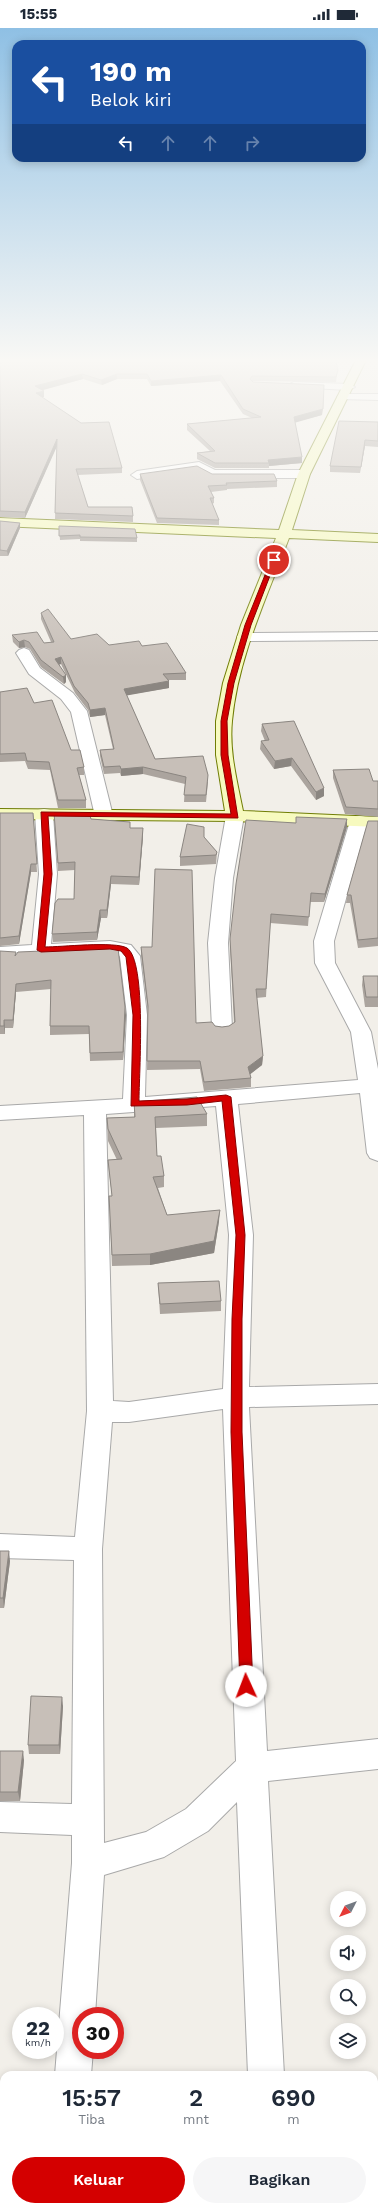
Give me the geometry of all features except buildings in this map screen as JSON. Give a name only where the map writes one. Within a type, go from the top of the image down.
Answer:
[{"type":"street","points":[[222,1028],[218,943],[224,878],[235,816],[224,755],[224,721],[231,683],[244,637],[284,535],[304,474],[309,464]]},
{"type":"street","points":[[137,475],[199,466],[212,474],[304,474]]},
{"type":"street","points":[[0,522],[378,538]]},
{"type":"street","points":[[244,637],[378,636]]},
{"type":"street","points":[[24,653],[34,671],[46,682],[67,696],[79,711],[104,816]]},
{"type":"street","points":[[0,814],[235,816],[369,822],[324,941],[325,963],[361,1032],[374,1085],[378,1153]]},
{"type":"street","points":[[41,950],[48,874],[44,814]]},
{"type":"street","points":[[0,953],[110,947],[124,950],[130,956],[137,1015],[134,1104]]},
{"type":"street","points":[[0,1113],[187,1102],[226,1097],[374,1085]]},
{"type":"street","points":[[226,1097],[241,1235],[237,1319],[236,1432],[250,1768],[266,2071]]},
{"type":"street","points":[[73,2071],[88,1863],[86,1820],[88,1549],[100,1411],[95,1108]]},
{"type":"street","points":[[100,1411],[130,1412],[237,1397],[378,1394]]},
{"type":"street","points":[[0,1546],[88,1549]]},
{"type":"street","points":[[88,1863],[152,1846],[197,1820],[250,1768],[378,1754]]},
{"type":"street","points":[[0,1817],[86,1820]]},
{"type":"route","points":[[246,1686],[240,1482],[236,1432],[237,1319],[241,1235],[226,1097],[187,1102],[134,1104],[137,1015],[130,956],[124,950],[110,947],[41,950],[48,874],[44,814],[104,816],[235,816],[224,755],[224,721],[231,683],[248,625],[274,560]]}]
